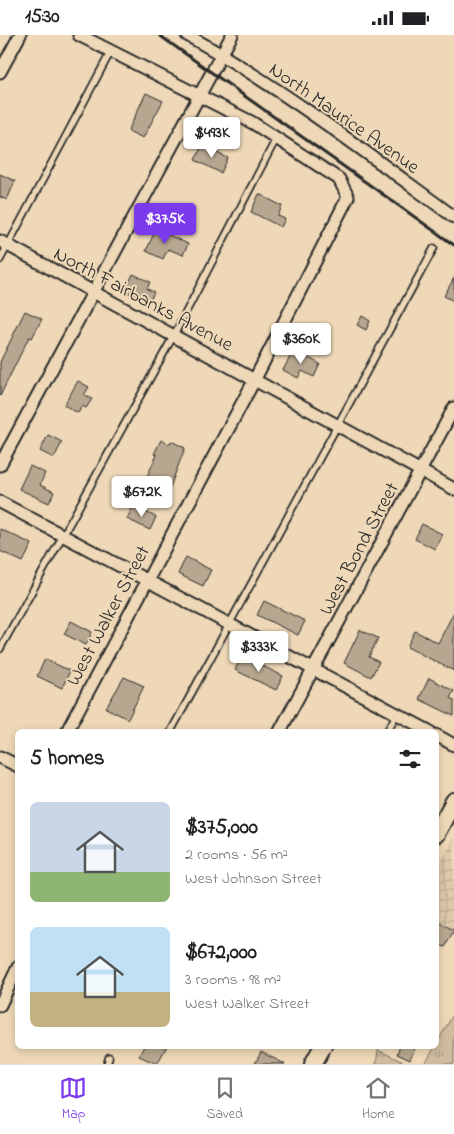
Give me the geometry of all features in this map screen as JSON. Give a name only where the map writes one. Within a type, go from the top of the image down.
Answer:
[{"type":"main road","points":[[439,825],[454,801]]},
{"type":"main road","points":[[313,1064],[321,1049]]},
{"type":"street","points":[[0,72],[20,35]]},
{"type":"street","points":[[79,35],[201,96],[276,139]]},
{"type":"street","name":"North Maurice Avenue","points":[[187,35],[222,54],[364,151],[454,217]]},
{"type":"street","points":[[0,465],[201,96],[232,35]]},
{"type":"street","name":"West Walker Street","points":[[68,729],[255,379],[348,197],[339,179],[276,139]]},
{"type":"street","name":"North Fairbanks Avenue","points":[[4,243],[454,489]]},
{"type":"street","name":"West Bond Street","points":[[281,729],[454,408]]},
{"type":"street","points":[[0,502],[425,729]]},
{"type":"street","points":[[439,737],[454,745]]},
{"type":"street","points":[[0,757],[15,765]]},
{"type":"street","points":[[0,1005],[15,973]]},
{"type":"lane","points":[[0,260],[4,243],[112,51]]},
{"type":"lane","points":[[0,649],[174,335],[276,139]]},
{"type":"lane","points":[[172,729],[434,248]]},
{"type":"lane","points":[[388,729],[397,714]]},
{"type":"lane","points":[[107,1064],[109,1057]]},
{"type":"shaded area","points":[[454,838],[454,929],[439,922],[439,866]]},
{"type":"green space","points":[[454,1013],[454,1064],[425,1064],[434,1049],[439,1049],[439,1039]]},
{"type":"green space","points":[[378,1050],[408,1064],[376,1064]]},
{"type":"building","points":[[146,93],[163,101],[143,138],[128,131]]},
{"type":"building","points":[[202,146],[228,158],[221,173],[195,160]]},
{"type":"building","points":[[0,174],[15,181],[7,200],[0,197]]},
{"type":"building","points":[[259,194],[282,206],[278,216],[285,219],[281,227],[251,212]]},
{"type":"building","points":[[156,229],[188,244],[183,255],[168,249],[163,259],[146,251]]},
{"type":"building","points":[[133,274],[150,282],[147,289],[154,292],[149,303],[125,291]]},
{"type":"building","points":[[454,278],[454,301],[444,296]]},
{"type":"building","points":[[25,311],[42,319],[32,338],[29,337],[0,396],[0,362]]},
{"type":"building","points":[[362,316],[370,321],[366,330],[357,325]]},
{"type":"building","points":[[294,350],[320,364],[314,377],[302,371],[298,378],[283,370]]},
{"type":"building","points":[[78,381],[89,387],[84,395],[92,399],[86,408],[82,406],[78,413],[64,405]]},
{"type":"building","points":[[48,435],[62,442],[54,458],[40,451]]},
{"type":"building","points":[[161,440],[169,444],[171,441],[185,448],[170,487],[147,476],[157,455],[154,454]]},
{"type":"building","points":[[30,466],[45,473],[40,485],[54,492],[49,503],[19,489]]},
{"type":"building","points":[[133,506],[156,517],[150,530],[127,519]]},
{"type":"building","points":[[422,524],[442,534],[435,549],[415,539]]},
{"type":"building","points":[[0,529],[32,544],[23,562],[0,551]]},
{"type":"building","points":[[186,557],[211,570],[203,586],[178,574]]},
{"type":"building","points":[[264,601],[305,621],[298,635],[257,615]]},
{"type":"building","points":[[454,612],[454,671],[407,647],[415,631],[438,643]]},
{"type":"building","points":[[71,621],[92,632],[86,645],[64,634]]},
{"type":"building","points":[[360,630],[378,638],[369,657],[379,662],[371,677],[344,663]]},
{"type":"building","points":[[242,656],[283,676],[276,690],[235,670]]},
{"type":"building","points":[[45,659],[70,671],[62,688],[37,676]]},
{"type":"building","points":[[124,677],[144,686],[128,719],[106,708]]},
{"type":"building","points":[[429,678],[454,691],[450,698],[454,700],[454,716],[419,699]]},
{"type":"building","points":[[439,922],[454,930],[445,947],[439,944]]},
{"type":"building","points":[[142,1049],[165,1049],[157,1064],[139,1056]]},
{"type":"building","points":[[399,1049],[415,1049],[410,1060],[397,1054]]},
{"type":"building","points":[[261,1052],[285,1064],[255,1064]]},
{"type":"railway","points":[[159,35],[454,245]]}]
